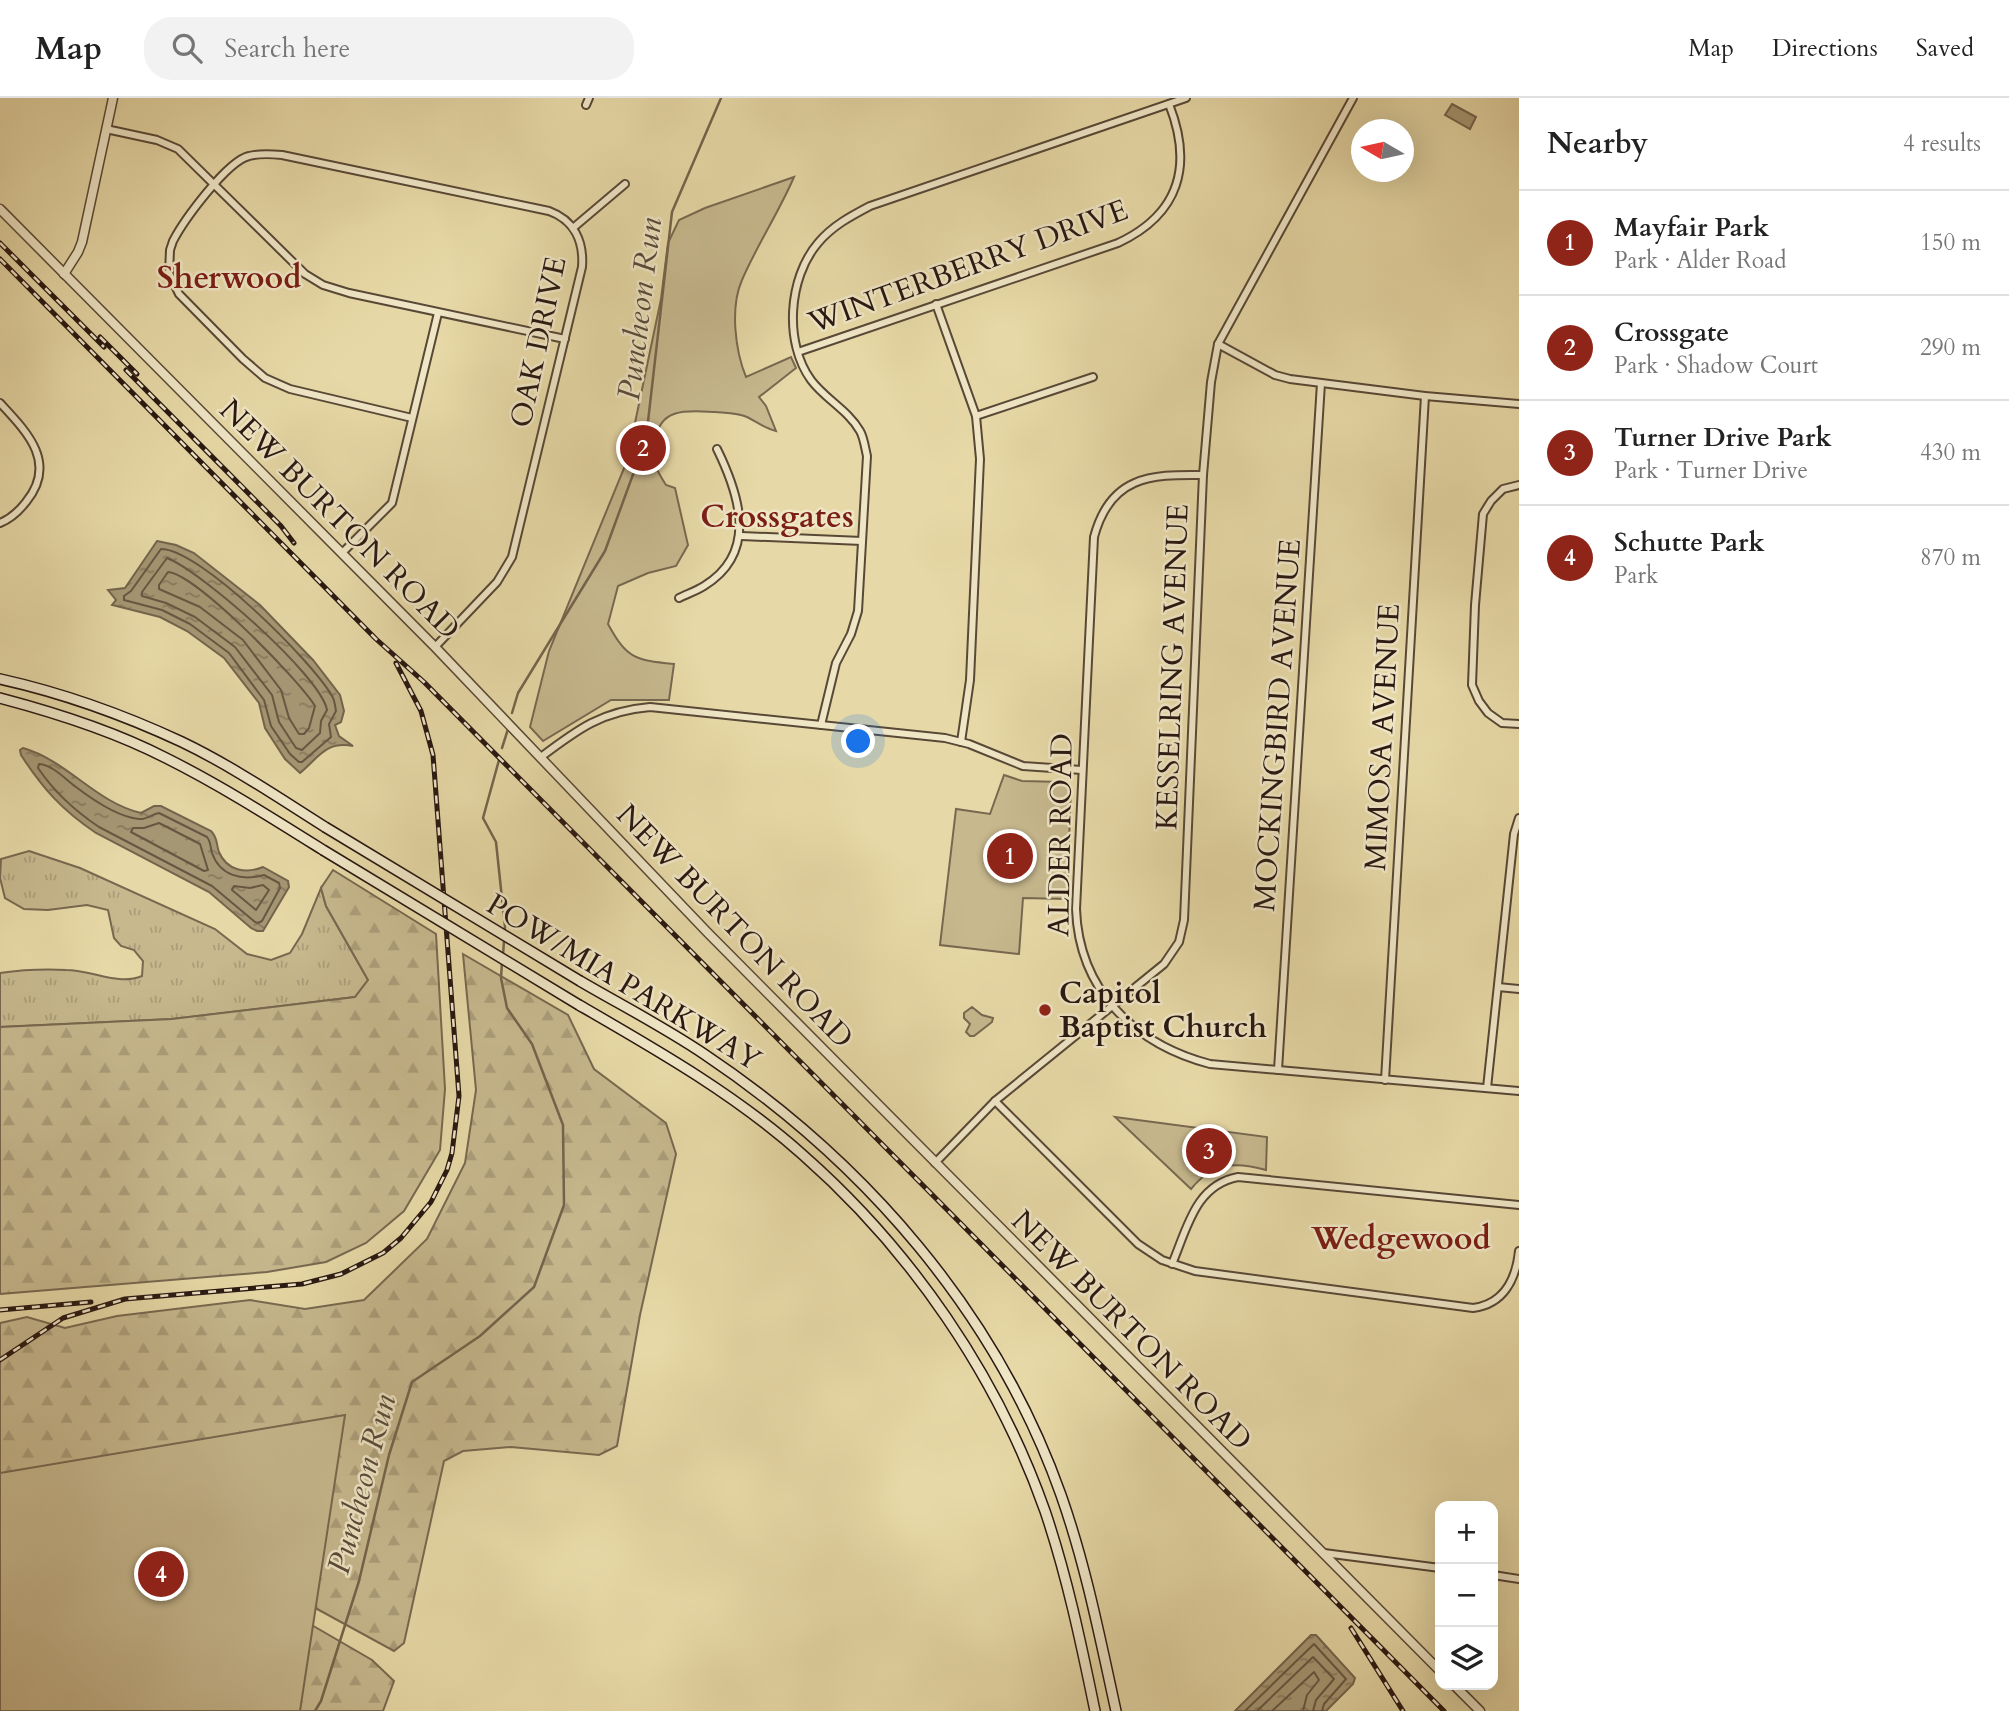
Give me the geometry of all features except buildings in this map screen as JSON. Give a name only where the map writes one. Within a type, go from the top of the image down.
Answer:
[{"type":"main road","name":"POW/MIA PARKWAY","points":[[0,679],[77,700],[184,743],[247,778],[580,981],[702,1052],[789,1116],[833,1154],[870,1190],[930,1258],[987,1341],[1012,1385],[1045,1454],[1080,1555],[1116,1711]]},
{"type":"main road","name":"POW/MIA PARKWAY","points":[[0,698],[50,711],[163,756],[215,783],[716,1088],[802,1154],[842,1191],[938,1305],[988,1384],[1044,1508],[1073,1605],[1095,1711]]},
{"type":"street","points":[[64,274],[82,242],[113,98]]},
{"type":"street","points":[[821,725],[836,663],[851,634],[858,611],[867,457],[861,432],[850,417],[826,398],[810,378],[798,352],[793,313],[805,262],[817,243],[839,223],[870,206],[1186,98]]},
{"type":"street","name":"KESSELRING AVENUE","points":[[935,1163],[995,1101],[1170,959],[1182,933],[1203,475],[1211,382],[1218,344],[1353,98]]},
{"type":"street","name":"WINTERBERRY DRIVE","points":[[798,352],[1118,243],[1140,232],[1158,216],[1171,197],[1180,170],[1181,146],[1169,104]]},
{"type":"street","points":[[106,129],[168,143],[187,156],[313,280],[342,291],[565,339]]},
{"type":"street","name":"OAK DRIVE","points":[[412,418],[290,389],[276,383],[254,369],[180,294],[169,273],[173,241],[215,184],[241,159],[266,154],[282,155],[549,211],[565,220],[581,243],[582,267],[509,564],[497,582],[435,648]]},
{"type":"street","points":[[573,228],[625,184]]},
{"type":"street","name":"NEW BURTON ROAD","points":[[0,209],[435,648],[707,932],[1435,1666]]},
{"type":"street","points":[[936,304],[976,416],[980,459],[970,680],[961,742]]},
{"type":"street","points":[[342,553],[392,503],[438,313]]},
{"type":"street","points":[[1218,344],[1275,375],[1425,396],[1519,404]]},
{"type":"street","points":[[976,416],[1093,377]]},
{"type":"street","name":"MOCKINGBIRD AVENUE","points":[[1279,1070],[1321,383]]},
{"type":"street","name":"MIMOSA AVENUE","points":[[1385,1080],[1425,396]]},
{"type":"street","points":[[0,403],[27,432],[35,446],[39,462],[39,481],[31,496],[20,509],[0,523]]},
{"type":"street","points":[[679,598],[705,586],[727,567],[741,536],[735,493],[717,449]]},
{"type":"street","name":"ALDER ROAD","points":[[1203,475],[1158,475],[1136,482],[1109,504],[1098,524],[1092,553],[1077,929],[1080,947],[1093,980],[1128,1023],[1156,1043],[1189,1059],[1210,1064],[1519,1091]]},
{"type":"street","points":[[1519,485],[1503,489],[1483,514],[1475,605],[1472,685],[1488,713],[1502,723],[1519,724]]},
{"type":"street","points":[[741,536],[862,541]]},
{"type":"street","points":[[541,757],[581,727],[636,708],[669,709],[945,738],[1023,766],[1082,770]]},
{"type":"street","points":[[1487,1088],[1514,834],[1519,818]]},
{"type":"street","points":[[1509,887],[1519,888]]},
{"type":"street","points":[[1498,987],[1519,989]]},
{"type":"street","points":[[995,1101],[1138,1244],[1172,1264],[1195,1271],[1473,1308],[1492,1303],[1509,1287],[1515,1275],[1519,1251]]},
{"type":"street","points":[[1172,1264],[1199,1203],[1216,1184],[1227,1179],[1248,1177],[1519,1205]]},
{"type":"street","points":[[1322,1553],[1435,1567]]},
{"type":"street","points":[[1498,1576],[1519,1579]]},
{"type":"street","points":[[1459,1690],[1480,1711]]},
{"type":"green space","points":[[794,177],[742,280],[735,315],[739,354],[746,377],[791,357],[796,368],[759,397],[766,406],[776,431],[743,416],[727,413],[687,411],[663,421],[658,429],[655,464],[666,485],[675,488],[688,545],[676,566],[648,573],[618,586],[608,624],[621,644],[634,656],[674,664],[669,700],[611,700],[543,741],[530,727],[549,651],[627,461],[661,299],[668,243],[679,220],[705,208]]},
{"type":"green space","points":[[1004,775],[1022,781],[1063,782],[1071,786],[1067,899],[1023,898],[1019,954],[940,945],[956,809],[990,814]]},
{"type":"green space","points":[[29,851],[80,868],[215,929],[247,954],[271,960],[290,953],[302,934],[321,888],[326,906],[368,980],[355,997],[172,1019],[0,1027],[0,973],[58,970],[123,979],[142,976],[143,961],[134,950],[121,946],[114,938],[108,910],[87,905],[48,910],[24,909],[5,898],[0,878],[1,859]]},
{"type":"green space","points":[[333,870],[436,934],[445,1089],[440,1150],[404,1211],[366,1243],[326,1262],[267,1272],[0,1294],[0,1027],[172,1019],[355,997],[368,980],[326,906],[321,888]]},
{"type":"green space","points":[[463,954],[568,1015],[594,1069],[666,1123],[676,1154],[640,1315],[617,1446],[599,1455],[511,1447],[463,1451],[444,1461],[404,1643],[394,1651],[286,1592],[0,1514],[0,1323],[27,1317],[65,1328],[117,1316],[250,1300],[305,1309],[364,1300],[427,1239],[465,1163],[476,1090]]},
{"type":"green space","points":[[972,1007],[982,1015],[993,1018],[992,1022],[974,1036],[970,1036],[966,1032],[970,1024],[964,1018],[964,1013]]},
{"type":"green space","points":[[1115,1117],[1267,1137],[1266,1170],[1225,1166],[1207,1174],[1191,1189]]},
{"type":"green space","points":[[345,1415],[300,1711],[0,1711],[0,1473]]},
{"type":"green space","points":[[291,1613],[372,1660],[394,1681],[383,1711],[219,1711]]},
{"type":"water","points":[[1452,104],[1476,117],[1470,129],[1445,115]]},
{"type":"water","points":[[157,541],[194,553],[260,605],[313,660],[340,695],[344,711],[341,722],[335,725],[339,736],[353,746],[329,748],[300,773],[285,759],[265,728],[259,703],[224,658],[187,631],[160,617],[112,605],[116,600],[108,590],[125,588]]},
{"type":"water","points":[[23,748],[54,762],[125,808],[141,813],[154,806],[161,806],[211,831],[222,858],[232,867],[250,870],[263,867],[288,881],[289,887],[263,931],[251,928],[209,892],[96,833],[84,824],[63,807],[37,778],[21,755],[20,750]]},
{"type":"water","points":[[1311,1635],[1316,1635],[1355,1678],[1353,1684],[1326,1711],[1235,1711]]},
{"type":"waterway","name":"Puncheon Run","points":[[512,713],[518,693],[605,551],[646,439],[672,212],[721,98]]},
{"type":"waterway","name":"Puncheon Run","points":[[502,748],[508,729]]},
{"type":"waterway","name":"Puncheon Run","points":[[499,760],[483,818],[496,842],[505,927],[503,955]]},
{"type":"waterway","name":"Puncheon Run","points":[[315,1711],[321,1701],[359,1581],[389,1455],[412,1382],[480,1336],[534,1287],[564,1205],[563,1125],[532,1044],[507,1008],[501,978],[502,962]]},
{"type":"railway","points":[[0,243],[104,347]]},
{"type":"railway","points":[[0,259],[376,639],[424,682],[1444,1711]]},
{"type":"railway","points":[[100,337],[137,374]]},
{"type":"railway","points":[[126,370],[281,526],[294,543]]},
{"type":"railway","points":[[0,1360],[63,1318],[125,1299],[302,1284],[341,1274],[383,1253],[401,1238],[431,1202],[447,1170],[452,1153],[459,1096],[433,755],[421,711],[396,663]]},
{"type":"railway","points":[[0,1310],[91,1302]]},
{"type":"railway","points":[[1351,1628],[1403,1711]]},
{"type":"place","name":"Crossgate","points":[[643,448]]},
{"type":"place","name":"Mayfair Park","points":[[1010,856]]},
{"type":"place","name":"Capitol Baptist Church","points":[[1045,1010]]},
{"type":"place","name":"Turner Drive Park","points":[[1209,1151]]},
{"type":"place","name":"Schutte Park","points":[[161,1574]]},
{"type":"district","name":"Sherwood","points":[[229,277]]},
{"type":"district","name":"Crossgates","points":[[777,516]]},
{"type":"district","name":"Wedgewood","points":[[1401,1238]]}]
